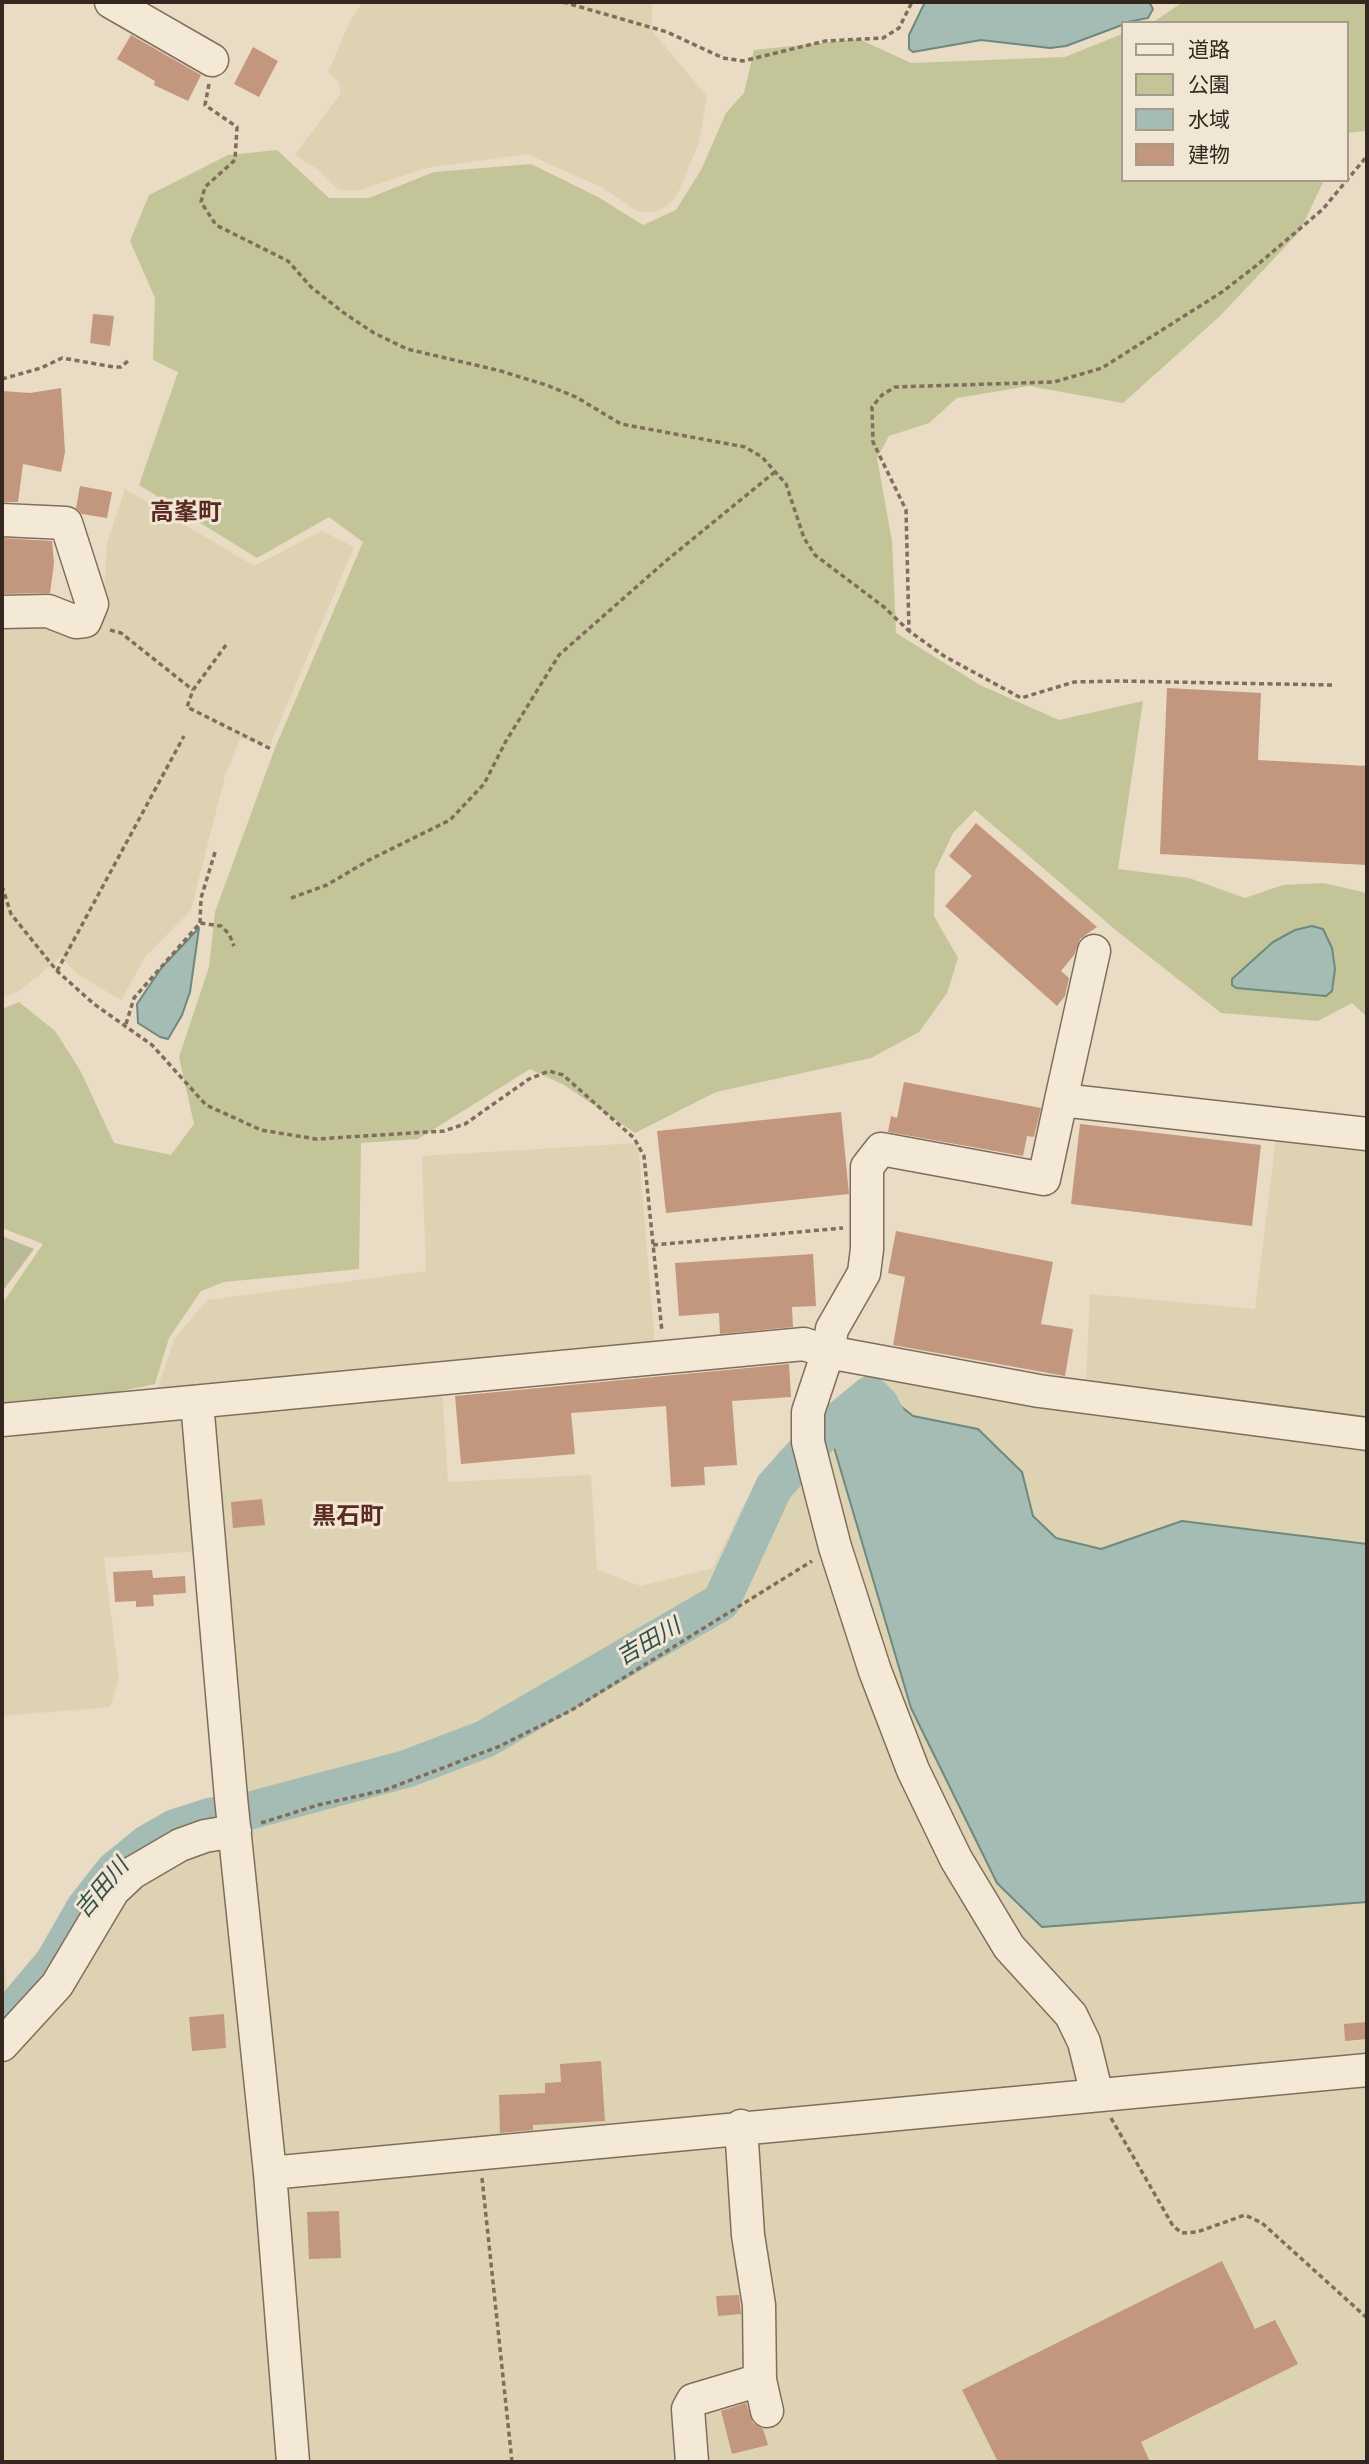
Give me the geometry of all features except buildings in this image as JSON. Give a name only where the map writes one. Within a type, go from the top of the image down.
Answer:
[{"type":"street","points":[[111,2],[212,60]]},
{"type":"street","points":[[2,520],[66,523],[92,604],[85,621],[76,622],[48,611],[2,611]]},
{"type":"street","points":[[1094,951],[1044,1180],[881,1149],[867,1167],[867,1250],[864,1273],[832,1329],[828,1352],[808,1412],[808,1442],[835,1547],[875,1671],[919,1782],[956,1859],[1009,1947],[1071,2015],[1084,2042],[1097,2095]]},
{"type":"street","points":[[1061,1100],[1367,1134]]},
{"type":"street","points":[[2,1420],[804,1344],[828,1352],[1039,1391],[1367,1434]]},
{"type":"street","points":[[197,1402],[231,1798],[270,2173],[292,2462]]},
{"type":"street","points":[[2,2045],[57,1985],[113,1891],[132,1873],[180,1845],[205,1836],[235,1830]]},
{"type":"street","points":[[270,2173],[741,2126],[1367,2070]]},
{"type":"street","points":[[741,2126],[748,2235],[758,2305],[760,2380],[767,2411]]},
{"type":"street","points":[[692,2462],[688,2409],[693,2400],[760,2380]]},
{"type":"path","points":[[562,2],[667,32],[723,58],[743,61],[825,41],[883,38],[899,28],[912,2]]},
{"type":"path","points":[[212,60],[205,104],[237,127],[235,160],[205,187],[201,202],[216,225],[288,261],[312,287],[344,313],[374,333],[407,349],[501,370],[549,386],[576,397],[621,424],[745,447],[762,457],[776,471],[795,504],[804,538],[815,555],[944,656],[1021,698],[1074,682],[1332,685]]},
{"type":"path","points":[[1348,179],[1367,156]]},
{"type":"path","points":[[909,631],[906,510],[873,442],[872,407],[882,395],[895,387],[910,385],[1054,382],[1102,368],[1222,292],[1323,209],[1345,182]]},
{"type":"path","points":[[2,379],[41,368],[62,358],[114,367],[121,367],[128,361]]},
{"type":"path","points":[[291,898],[327,885],[369,860],[450,820],[484,784],[506,741],[559,655],[657,568],[776,471]]},
{"type":"path","points":[[76,622],[121,633],[193,690]]},
{"type":"path","points":[[226,645],[193,690],[187,707],[271,749]]},
{"type":"path","points":[[57,971],[184,736]]},
{"type":"path","points":[[126,1024],[134,998],[200,923],[201,898],[216,849]]},
{"type":"path","points":[[2,886],[11,914],[57,971],[94,1004],[126,1024],[152,1045],[206,1105],[233,1119],[284,1136],[316,1139],[444,1131],[465,1124],[529,1079],[548,1071],[563,1075],[634,1138],[644,1156],[665,1358]]},
{"type":"path","points":[[200,923],[221,926],[229,934],[234,946]]},
{"type":"path","points":[[653,1245],[865,1226]]},
{"type":"path","points":[[235,1830],[318,1805],[385,1790],[500,1746],[570,1711],[835,1547]]},
{"type":"path","points":[[1097,2095],[1173,2226],[1181,2233],[1198,2232],[1245,2215],[1262,2223],[1367,2318]]},
{"type":"path","points":[[479,2152],[512,2462]]},
{"type":"shaded area","points":[[363,2],[652,2],[652,31],[707,96],[699,142],[680,189],[670,204],[655,212],[638,212],[601,187],[527,154],[427,168],[357,191],[339,190],[317,169],[295,155],[341,93],[339,82],[328,73],[351,19]]},
{"type":"shaded area","points":[[125,489],[254,566],[322,531],[354,547],[270,745],[240,739],[225,776],[191,910],[146,956],[121,1000],[77,974],[61,957],[19,991],[2,998],[2,620],[103,607],[107,543]]},
{"type":"shaded area","points":[[1277,1130],[1367,1143],[1367,2462],[2,2462],[2,1928],[8,2001],[41,1971],[76,1906],[106,1866],[156,1829],[178,1818],[220,1806],[200,1551],[104,1558],[119,1678],[110,1707],[2,1716],[2,1428],[148,1415],[175,1338],[207,1300],[426,1271],[422,1156],[638,1143],[655,1345],[441,1371],[448,1482],[591,1475],[597,1570],[641,1586],[713,1568],[740,1511],[780,1449],[880,1382],[882,1368],[1085,1405],[1090,1294],[1255,1309]]},
{"type":"green space","points":[[1183,2],[1367,2],[1367,131],[1348,133],[1348,21],[1155,21]]},
{"type":"green space","points":[[1120,35],[1120,182],[1323,182],[1300,231],[1220,316],[1123,403],[1029,386],[957,398],[929,423],[889,436],[877,458],[892,541],[896,633],[980,685],[1059,720],[1143,701],[1118,869],[1189,878],[1245,898],[1283,885],[1324,883],[1367,893],[1367,1017],[1352,1003],[1318,1021],[1221,1013],[1118,932],[975,810],[953,833],[935,871],[934,916],[958,958],[947,993],[919,1032],[871,1058],[716,1092],[635,1133],[564,1085],[530,1069],[418,1139],[361,1143],[359,1269],[224,1282],[201,1291],[169,1338],[155,1384],[77,1400],[2,1404],[2,1304],[43,1244],[2,1228],[2,1009],[19,1002],[55,1031],[80,1070],[114,1143],[171,1155],[194,1124],[179,1057],[209,967],[215,912],[275,748],[363,542],[329,517],[257,558],[139,485],[178,372],[153,360],[155,298],[130,241],[149,195],[228,155],[277,150],[329,198],[369,198],[434,172],[531,164],[598,197],[643,225],[676,210],[701,170],[726,113],[744,93],[754,50],[859,39],[911,63],[1065,57]]},
{"type":"green space","points":[[2,1236],[34,1249],[2,1292]]},
{"type":"water","points":[[925,2],[1149,2],[1153,9],[1148,18],[1120,21],[1120,26],[1066,46],[1050,48],[981,40],[913,52],[909,49],[909,35]]},
{"type":"water","points":[[1312,926],[1323,929],[1332,948],[1335,969],[1332,991],[1326,996],[1236,988],[1232,985],[1232,979],[1273,942],[1295,930]]},
{"type":"water","points":[[199,928],[190,992],[182,1015],[168,1039],[160,1037],[138,1023],[137,1004],[162,967]]},
{"type":"water","points":[[885,1394],[913,1416],[978,1429],[1022,1472],[1033,1516],[1056,1538],[1101,1549],[1182,1521],[1367,1544],[1367,1902],[1042,1927],[997,1883],[911,1708],[833,1444]]},
{"type":"waterway","name":"吉田川","points":[[2,2024],[54,1962],[85,1908],[114,1871],[147,1844],[175,1828],[209,1817],[252,1810],[406,1769],[485,1739],[721,1602],[774,1487],[820,1436],[870,1395],[880,1405],[902,1448]]},
{"type":"district","name":"高峯町","points":[[186,515]]},
{"type":"district","name":"黒石町","points":[[348,1519]]}]
